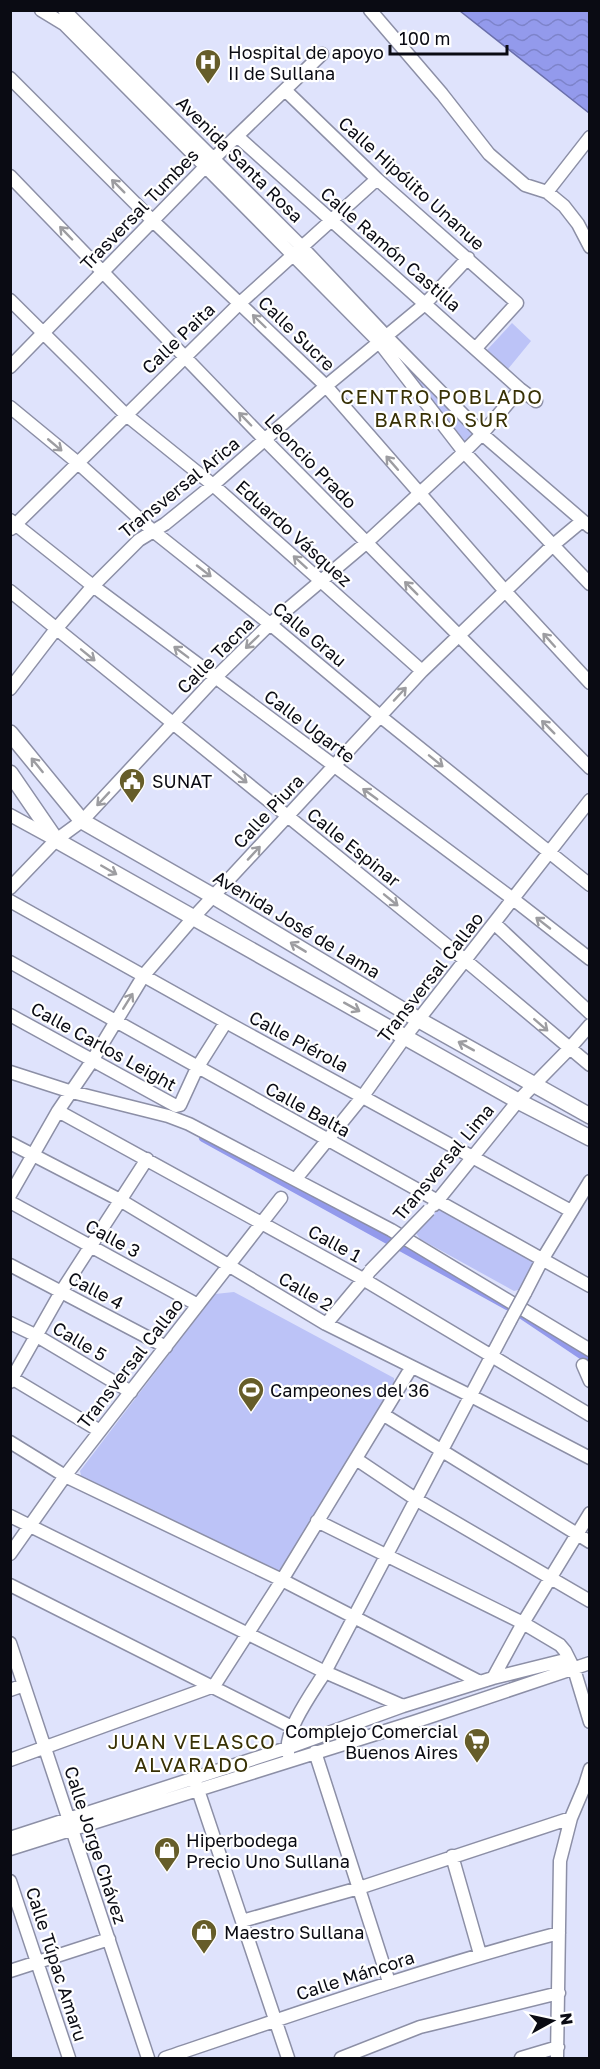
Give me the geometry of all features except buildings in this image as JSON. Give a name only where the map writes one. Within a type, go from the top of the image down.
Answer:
[{"type":"main road","name":"Avenida José de Lama","points":[[10,733],[82,821],[213,896],[419,1020],[590,1116]]},
{"type":"main road","points":[[10,772],[56,840],[518,1101],[590,1138]]},
{"type":"street","name":"Avenida Santa Rosa","points":[[41,10],[64,24],[210,162]]},
{"type":"street","name":"Avenida Santa Rosa","points":[[64,10],[383,339]]},
{"type":"street","points":[[370,10],[442,94],[489,154],[525,185],[547,192],[564,206],[578,224],[590,247]]},
{"type":"street","name":"Trasversal Tumbes","points":[[10,367],[210,162],[322,54]]},
{"type":"street","name":"Calle Sucre","points":[[10,78],[153,221],[326,386],[505,591],[590,682]]},
{"type":"street","name":"Calle Hipólito Unanue","points":[[285,90],[377,179],[517,303],[476,348]]},
{"type":"street","name":"Calle Ramón Castilla","points":[[237,136],[536,401]]},
{"type":"street","points":[[547,192],[590,137]]},
{"type":"street","name":"Leoncio Prado","points":[[10,176],[265,440],[590,768]]},
{"type":"street","name":"Calle Paita","points":[[12,525],[240,303],[377,179]]},
{"type":"street","name":"Transversal Arica","points":[[10,689],[56,629],[93,586],[139,540],[213,485],[326,386],[425,304],[468,258]]},
{"type":"street","name":"Eduardo Vásquez","points":[[10,300],[125,414],[213,485],[422,671]]},
{"type":"street","points":[[383,339],[482,434],[586,524]]},
{"type":"street","points":[[383,339],[464,452],[590,584]]},
{"type":"street","name":"Calle Tacna","points":[[10,888],[56,840],[82,821],[215,678],[270,624],[366,543],[464,452],[520,389]]},
{"type":"street","name":"Calle Grau","points":[[10,407],[78,463],[153,531],[590,885]]},
{"type":"street","name":"Calle Piura","points":[[10,1195],[58,1111],[92,1061],[144,975],[213,896],[422,671],[552,546],[586,524]]},
{"type":"street","name":"Calle Ugarte","points":[[12,525],[590,959]]},
{"type":"street","name":"Calle Espinar","points":[[10,591],[465,960],[590,1065]]},
{"type":"street","name":"Transversal Callao","points":[[299,1175],[363,1096],[405,1037],[590,800]]},
{"type":"street","points":[[10,815],[56,840]]},
{"type":"street","name":"Calle Piérola","points":[[10,901],[571,1211]]},
{"type":"street","points":[[494,923],[590,1013]]},
{"type":"street","name":"Calle Balta","points":[[10,962],[590,1286]]},
{"type":"street","name":"Calle Carlos Leight","points":[[10,1015],[173,1105],[180,1105],[197,1068]]},
{"type":"street","points":[[197,1068],[226,1022]]},
{"type":"street","name":"Transversal Lima","points":[[326,1324],[367,1275],[438,1200],[518,1101],[590,1025]]},
{"type":"street","points":[[10,1072],[72,1092],[168,1116],[189,1124],[391,1230],[590,1350]]},
{"type":"street","name":"Calle 1","points":[[58,1111],[261,1223],[367,1275],[590,1415]]},
{"type":"street","name":"Calle 2","points":[[10,1143],[120,1200],[326,1324],[590,1458]]},
{"type":"street","points":[[100,1431],[11,1379],[61,1292],[147,1159]]},
{"type":"street","points":[[289,1754],[292,1727],[325,1672],[542,1260],[590,1181]]},
{"type":"street","name":"Transversal Callao","points":[[10,1554],[65,1476],[281,1198]]},
{"type":"street","name":"Calle 3","points":[[10,1202],[198,1305]]},
{"type":"street","name":"Calle 4","points":[[10,1264],[166,1347]]},
{"type":"street","name":"Calle 5","points":[[10,1323],[37,1336],[131,1392]]},
{"type":"street","points":[[583,1365],[590,1381]]},
{"type":"street","points":[[10,1760],[214,1686],[282,1580],[411,1368]]},
{"type":"street","points":[[384,1415],[590,1542]]},
{"type":"street","points":[[10,1442],[65,1476],[282,1580],[480,1682]]},
{"type":"street","points":[[356,1459],[417,1500],[590,1601]]},
{"type":"street","points":[[493,1678],[549,1578],[590,1513]]},
{"type":"street","points":[[10,1516],[325,1672],[403,1706]]},
{"type":"street","points":[[317,1521],[523,1623],[560,1645],[572,1664],[590,1722]]},
{"type":"street","points":[[10,1585],[292,1727]]},
{"type":"street","name":"Calle Jorge Chávez","points":[[10,1643],[148,2058]]},
{"type":"street","points":[[10,1838],[70,1824],[289,1754],[403,1706],[493,1678],[590,1663]]},
{"type":"street","points":[[289,1754],[315,1752],[572,1664]]},
{"type":"street","points":[[10,1690],[24,1685]]},
{"type":"street","points":[[315,1752],[389,1982]]},
{"type":"street","points":[[521,2058],[557,2053],[560,1861],[571,1818],[590,1769]]},
{"type":"street","points":[[196,1784],[288,2058]]},
{"type":"street","points":[[243,1921],[359,1888],[571,1818]]},
{"type":"street","points":[[10,1849],[70,1824]]},
{"type":"street","points":[[452,1856],[480,1954]]},
{"type":"street","name":"Calle Túpac Amaru","points":[[10,1881],[69,2058]]},
{"type":"street","name":"Calle Máncora","points":[[165,2058],[389,1982],[480,1954],[560,1933]]},
{"type":"street","points":[[10,1971],[109,1939]]},
{"type":"street","points":[[341,2058],[420,2027],[559,1993]]},
{"type":"shaded area","points":[[512,323],[531,341],[508,369],[487,350]]},
{"type":"shaded area","points":[[393,346],[475,430],[462,446],[389,349]]},
{"type":"shaded area","points":[[439,1209],[536,1263],[522,1289],[514,1291],[420,1239],[416,1233]]},
{"type":"shaded area","name":"Campeones del 36","points":[[234,1292],[394,1378],[394,1389],[279,1571],[273,1572],[82,1480],[80,1471],[215,1294]]},
{"type":"water","points":[[460,11],[589,11],[589,113]]},
{"type":"waterway","points":[[203,1138],[507,1306]]},
{"type":"waterway","points":[[523,1316],[590,1361]]},
{"type":"place","name":"Hospital de apoyo II de Sullana","points":[[208,85]]},
{"type":"place","name":"SUNAT","points":[[132,804]]},
{"type":"place","name":"Campeones del 36","points":[[251,1413]]},
{"type":"place","name":"Complejo Comercial Buenos Aires","points":[[477,1764]]},
{"type":"place","name":"Hiperbodega Precio Uno Sullana","points":[[167,1873]]},
{"type":"place","name":"Maestro Sullana","points":[[204,1955]]},
{"type":"district","name":"CENTRO POBLADO BARRIO SUR","points":[[442,408]]},
{"type":"district","name":"JUAN VELASCO ALVARADO","points":[[192,1752]]}]
